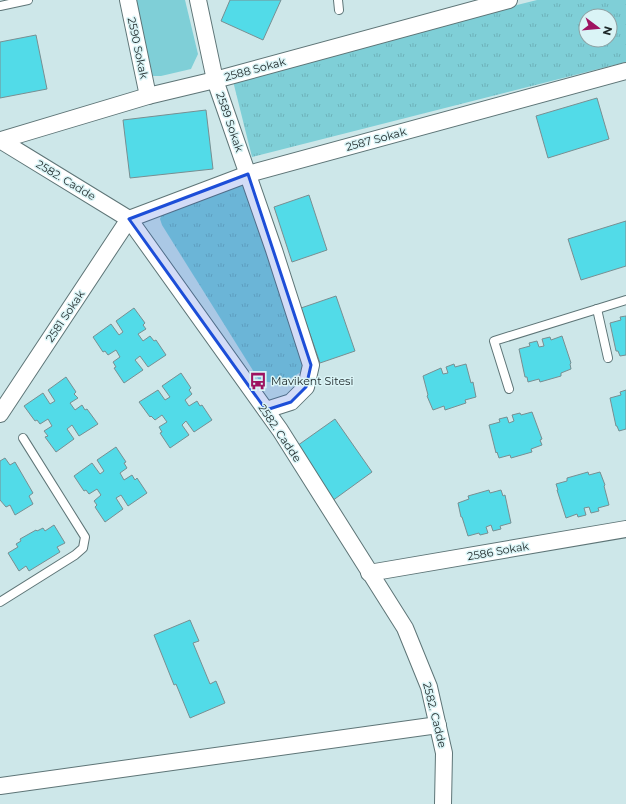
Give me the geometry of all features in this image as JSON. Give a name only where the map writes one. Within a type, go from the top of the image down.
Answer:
[{"type":"street","name":"2590 Sokak","points":[[128,0],[148,96]]},
{"type":"street","name":"2589 Sokak","points":[[198,0],[215,80],[248,174],[311,366],[306,387],[291,402],[266,410]]},
{"type":"street","name":"2588 Sokak","points":[[0,140],[148,96],[215,80],[490,2],[509,0]]},
{"type":"street","name":"2587 Sokak","points":[[129,219],[248,174],[626,71]]},
{"type":"street","name":"2582. Cadde","points":[[0,140],[129,219],[266,410],[405,628],[429,687],[438,725],[444,753],[443,804]]},
{"type":"street","name":"2581 Sokak","points":[[0,414],[129,219]]},
{"type":"street","name":"2586 Sokak","points":[[369,573],[626,529]]},
{"type":"street","points":[[0,786],[438,725]]},
{"type":"lane","points":[[0,6],[28,0]]},
{"type":"lane","points":[[338,0],[339,10]]},
{"type":"lane","points":[[509,389],[494,341],[626,300]]},
{"type":"lane","points":[[597,309],[608,358]]},
{"type":"lane","points":[[0,602],[75,555],[83,548],[85,537],[23,438]]},
{"type":"highlighted area","points":[[248,174],[311,365],[306,387],[291,402],[266,410],[129,219]]},
{"type":"green space","points":[[134,0],[185,0],[198,54],[191,69],[161,76],[148,76]]},
{"type":"green space","points":[[537,0],[626,0],[626,62],[252,157],[232,77]]},
{"type":"green space","points":[[234,183],[244,187],[303,363],[301,372],[290,379],[281,382],[276,383],[259,380],[162,225],[160,219],[163,211]]},
{"type":"building","points":[[230,0],[281,0],[263,40],[221,21]]},
{"type":"building","points":[[36,35],[47,89],[0,98],[0,42]]},
{"type":"building","points":[[597,98],[609,139],[548,158],[536,116]]},
{"type":"building","points":[[206,110],[213,169],[130,178],[123,120]]},
{"type":"building","points":[[309,195],[327,250],[292,262],[274,207]]},
{"type":"building","points":[[626,221],[626,266],[581,280],[568,239]]},
{"type":"building","points":[[336,296],[355,351],[320,363],[301,308]]},
{"type":"building","points":[[134,308],[145,323],[143,325],[146,329],[138,334],[143,341],[150,336],[154,341],[156,340],[166,355],[148,367],[140,356],[135,360],[143,370],[124,383],[114,368],[116,367],[113,362],[120,357],[116,350],[108,355],[105,351],[103,352],[93,337],[111,324],[119,335],[123,332],[116,321]]},
{"type":"building","points":[[626,316],[626,355],[620,356],[618,351],[616,351],[610,323],[621,320],[620,317]]},
{"type":"building","points":[[562,336],[571,363],[571,369],[561,373],[561,376],[540,382],[539,379],[528,382],[527,377],[525,377],[519,349],[530,346],[529,343],[537,341],[539,347],[544,346],[542,339],[550,337],[551,340]]},
{"type":"building","points":[[454,364],[455,367],[466,364],[471,383],[473,382],[476,397],[465,400],[466,403],[445,410],[444,406],[433,410],[427,396],[423,376],[441,368],[443,374],[448,373],[446,367]]},
{"type":"building","points":[[181,373],[191,388],[189,390],[192,394],[185,400],[189,406],[197,401],[200,406],[202,405],[212,420],[194,432],[186,421],[182,425],[189,435],[170,448],[160,433],[162,432],[159,427],[167,422],[162,415],[155,420],[151,416],[150,417],[139,402],[158,390],[165,400],[170,397],[162,386]]},
{"type":"building","points":[[66,377],[76,392],[74,394],[78,398],[70,403],[75,410],[82,405],[85,410],[87,409],[98,424],[79,436],[72,425],[67,429],[74,439],[56,452],[45,437],[48,436],[44,431],[52,426],[48,419],[40,424],[37,420],[35,421],[24,406],[43,393],[50,404],[55,401],[48,390]]},
{"type":"building","points":[[626,390],[626,429],[619,431],[616,426],[610,398],[621,395],[620,392]]},
{"type":"building","points":[[532,412],[542,439],[540,440],[542,445],[531,449],[532,452],[511,458],[510,455],[499,458],[497,452],[496,453],[489,425],[500,422],[499,419],[507,417],[509,423],[514,421],[512,415],[520,413],[521,415]]},
{"type":"building","points":[[335,419],[372,472],[332,501],[294,448]]},
{"type":"building","points":[[116,447],[126,462],[124,463],[127,468],[120,473],[124,480],[132,475],[135,480],[137,478],[147,493],[128,506],[121,495],[116,498],[123,509],[105,522],[95,507],[97,505],[94,501],[101,495],[97,489],[89,494],[86,490],[84,491],[74,476],[92,463],[100,474],[104,471],[97,460]]},
{"type":"building","points":[[5,458],[10,465],[15,462],[33,493],[29,496],[33,504],[15,515],[10,505],[6,507],[0,500],[0,461]]},
{"type":"building","points":[[588,472],[589,475],[600,472],[605,485],[609,505],[598,508],[599,511],[591,513],[589,507],[584,508],[586,515],[578,517],[577,514],[566,518],[556,484],[567,481],[567,478]]},
{"type":"building","points":[[489,490],[490,493],[501,490],[503,496],[505,495],[511,523],[500,526],[501,529],[493,531],[491,525],[486,527],[488,533],[480,535],[479,533],[468,536],[458,503],[469,499],[468,496]]},
{"type":"building","points":[[54,525],[65,543],[57,547],[60,552],[29,571],[26,566],[19,571],[8,553],[18,547],[16,544],[21,541],[20,539],[36,530],[37,531],[43,528],[45,531]]},
{"type":"building","points":[[190,620],[199,641],[193,643],[210,684],[216,681],[225,703],[190,718],[176,684],[174,685],[154,635]]},
{"type":"place","name":"Mavikent Sitesi","points":[[258,381]]}]
